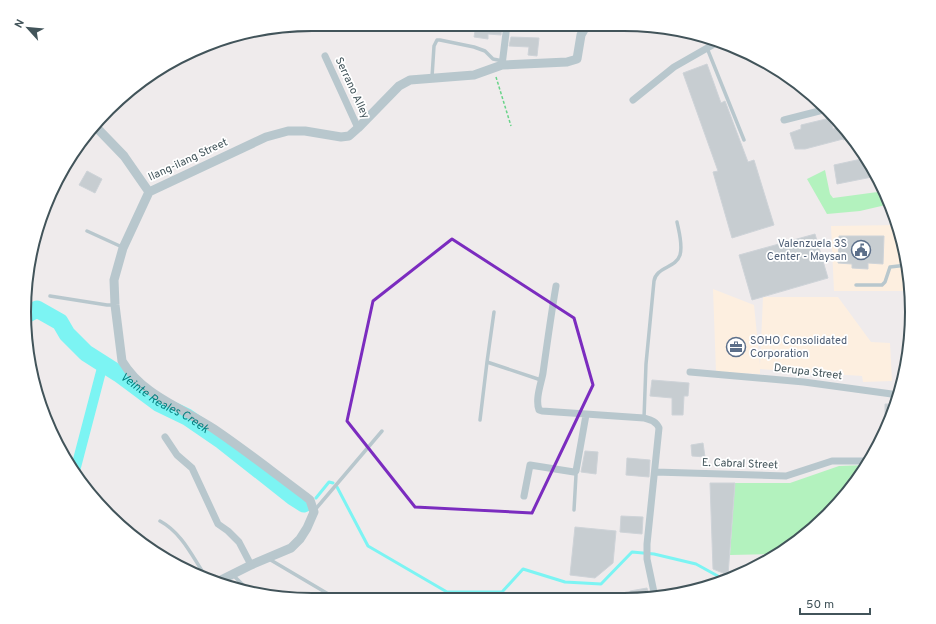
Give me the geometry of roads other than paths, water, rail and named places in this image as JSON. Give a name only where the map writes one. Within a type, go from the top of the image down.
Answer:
[{"type":"street","points":[[503,63],[506,31]]},
{"type":"street","name":"Ilang-ilang Street","points":[[314,512],[310,500],[305,496],[213,428],[152,392],[126,368],[122,361],[115,305],[114,280],[123,248],[149,192],[266,137],[288,131],[305,131],[341,137],[349,136],[405,82],[417,79],[474,75],[493,69],[503,63],[567,62],[577,59],[581,35],[583,31]]},
{"type":"street","points":[[633,100],[674,68],[712,45]]},
{"type":"street","name":"Serrano Alley","points":[[325,56],[358,128]]},
{"type":"street","points":[[784,120],[820,111]]},
{"type":"street","points":[[98,130],[124,156],[149,192]]},
{"type":"street","points":[[556,286],[538,398],[538,410],[586,415],[644,418],[657,424],[659,428],[647,544],[647,558],[654,591]]},
{"type":"street","name":"Derupa Street","points":[[690,372],[804,382],[892,394]]},
{"type":"street","points":[[524,496],[530,465],[574,472],[578,468],[586,415]]},
{"type":"street","points":[[165,437],[177,455],[192,468],[218,524],[239,542],[251,565]]},
{"type":"street","name":"E. Cabral Street","points":[[655,472],[786,476],[832,461],[862,461]]},
{"type":"street","points":[[224,578],[291,548],[300,539],[314,512]]},
{"type":"lane","points":[[432,78],[434,46],[436,40],[474,47],[485,51],[493,59],[503,63]]},
{"type":"lane","points":[[707,48],[744,140]]},
{"type":"lane","points":[[644,418],[646,364],[654,281],[657,273],[675,262],[680,254],[681,244],[677,222]]},
{"type":"lane","points":[[87,232],[123,248]]},
{"type":"lane","points":[[856,285],[882,285],[885,282],[890,267],[901,266]]},
{"type":"lane","points":[[50,296],[107,306],[115,305]]},
{"type":"lane","points":[[480,420],[494,312]]},
{"type":"lane","points":[[487,362],[542,380]]},
{"type":"lane","points":[[314,512],[382,431]]},
{"type":"lane","points":[[574,472],[576,475],[574,510]]},
{"type":"lane","points":[[160,521],[170,527],[179,536],[202,571]]},
{"type":"lane","points":[[267,558],[326,593]]},
{"type":"lane","points":[[232,574],[242,584]]},
{"type":"waterway","name":"Veinte Reales Creek","points":[[31,312],[37,309],[60,322],[67,334],[86,353],[119,374],[158,403],[187,417],[222,441],[304,504]]},
{"type":"waterway","points":[[76,465],[103,364]]},
{"type":"waterway","points":[[316,498],[329,482],[333,483]]},
{"type":"waterway","points":[[337,487],[368,546],[447,592],[502,592],[523,569],[565,582],[601,584],[632,552],[654,554],[696,564],[719,576]]},
{"type":"place","name":"Valenzuela 3S Center - Maysan","points":[[861,250]]},
{"type":"place","name":"SOHO Consolidated Corporation","points":[[736,347]]}]
